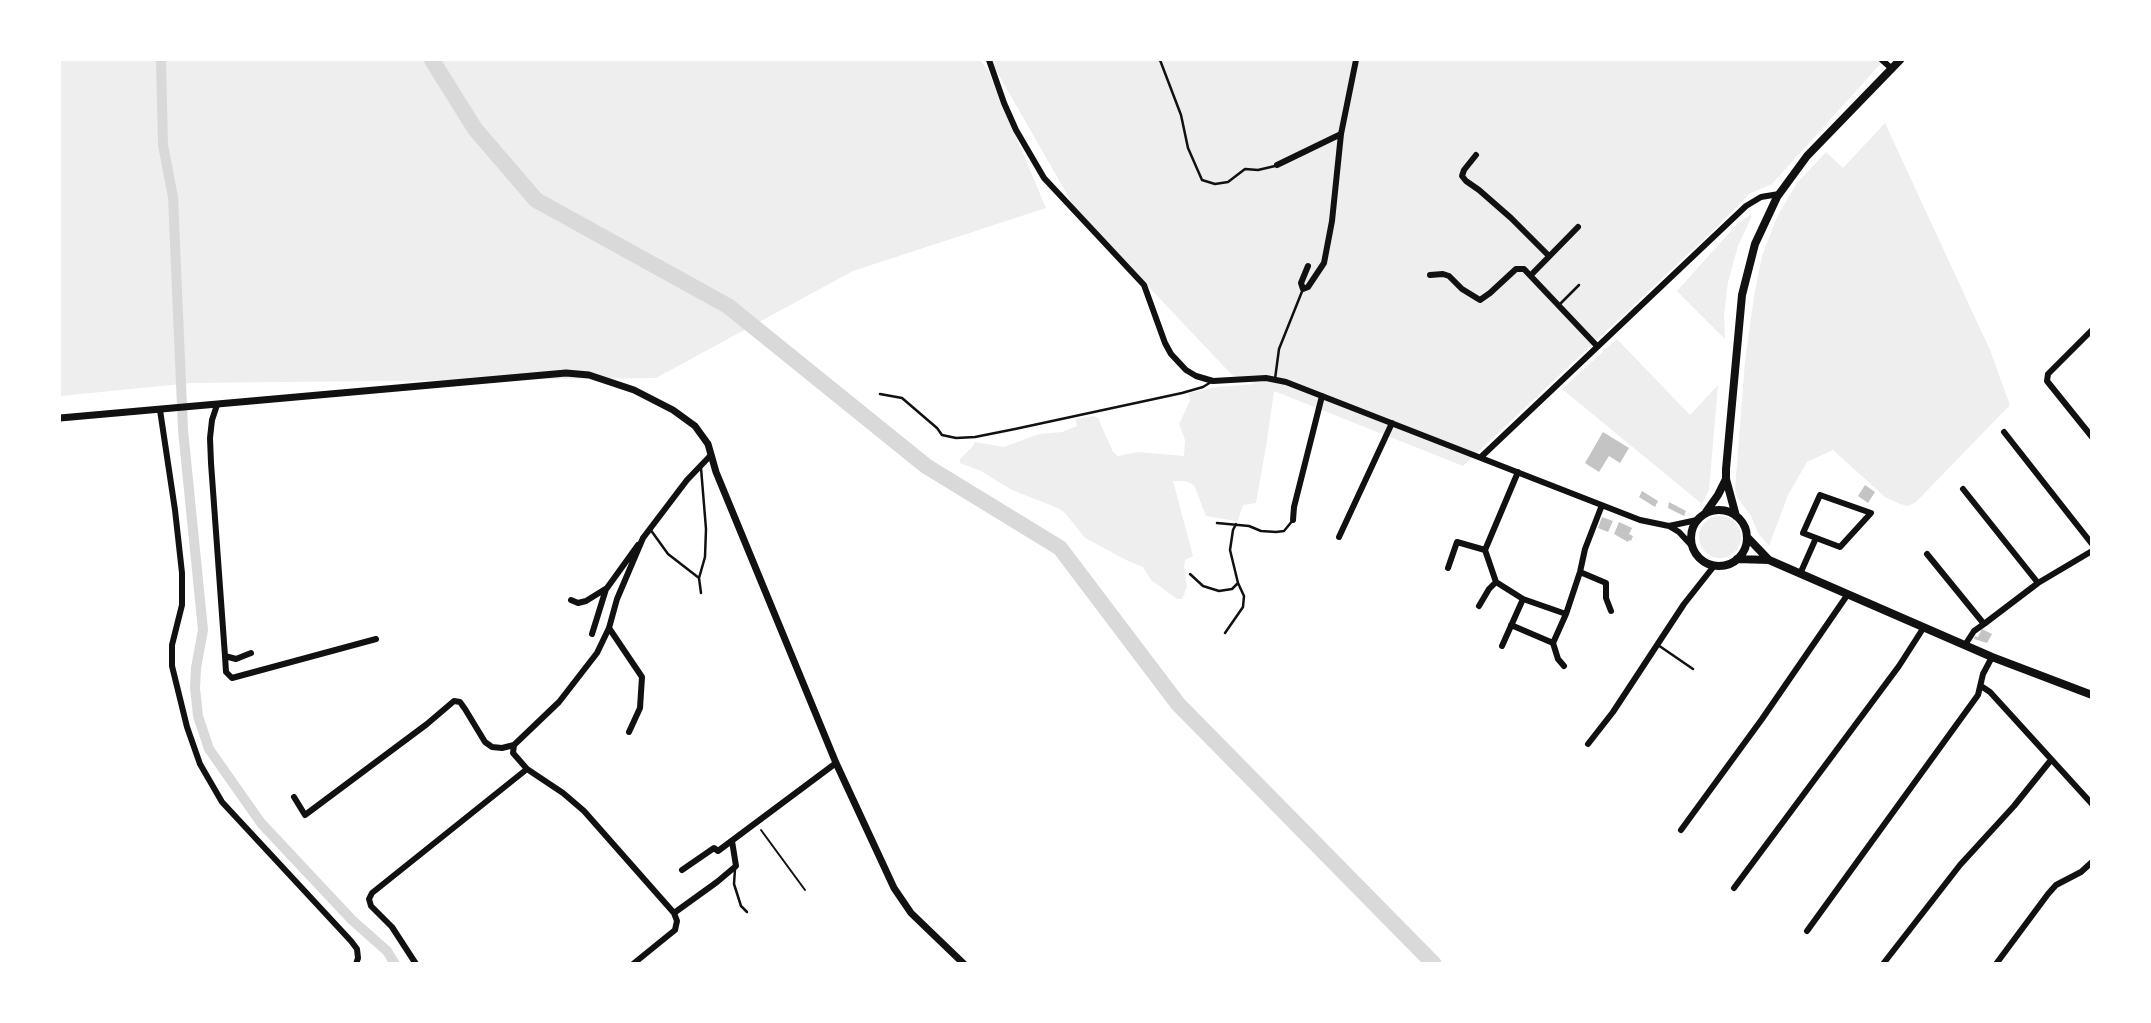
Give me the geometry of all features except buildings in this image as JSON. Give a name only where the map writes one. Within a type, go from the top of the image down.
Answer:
[{"type":"main road","points":[[1736,516],[1726,479],[1742,295],[1761,229],[1779,194],[1807,156],[1900,60]]},
{"type":"main road","points":[[1705,514],[1726,479]]},
{"type":"main road","points":[[1715,510],[1736,516],[1744,525],[1747,537],[1744,549],[1737,559],[1726,565],[1714,566],[1704,562],[1692,547],[1691,537],[1697,520],[1715,510]]},
{"type":"main road","points":[[1747,537],[1769,560]]},
{"type":"main road","points":[[1737,559],[1769,560],[1992,657],[2091,695]]},
{"type":"street","points":[[989,60],[1016,130],[1044,178],[1144,285],[1165,343],[1186,370],[1213,381],[1275,379],[1640,520],[1669,526],[1679,532],[1692,547]]},
{"type":"street","points":[[1308,266],[1301,283],[1303,289],[1308,287],[1324,262],[1332,221],[1341,134],[1356,60]]},
{"type":"street","points":[[1882,60],[1891,68]]},
{"type":"street","points":[[1277,165],[1341,134]]},
{"type":"street","points":[[1476,155],[1462,176],[1511,218],[1549,257]]},
{"type":"street","points":[[1481,457],[1746,206],[1761,197],[1779,194]]},
{"type":"street","points":[[1531,275],[1578,227]]},
{"type":"street","points":[[1430,275],[1449,276],[1462,289],[1480,300],[1516,270],[1524,269],[1597,346]]},
{"type":"street","points":[[2091,330],[2048,374],[2047,381],[2091,437]]},
{"type":"street","points":[[60,418],[576,373],[634,390],[673,410],[705,438],[725,494],[836,763],[898,897],[964,964]]},
{"type":"street","points":[[1293,520],[1322,396]]},
{"type":"street","points":[[217,405],[210,438],[226,672],[232,678],[376,639]]},
{"type":"street","points":[[164,409],[182,573],[182,605],[172,645],[172,666],[187,727],[200,764],[222,802],[351,941],[358,958],[356,964]]},
{"type":"street","points":[[1339,537],[1392,423]]},
{"type":"street","points":[[2004,432],[2091,544]]},
{"type":"street","points":[[592,634],[607,588],[649,528],[711,455]]},
{"type":"street","points":[[1518,472],[1485,550],[1496,582],[1523,599],[1566,614]]},
{"type":"street","points":[[1963,489],[2038,583]]},
{"type":"street","points":[[1820,495],[1871,513],[1840,547],[1816,538],[1803,533],[1820,495]]},
{"type":"street","points":[[1564,666],[1558,659],[1553,643],[1566,614],[1585,549],[1602,505]]},
{"type":"street","points":[[1669,526],[1697,520]]},
{"type":"street","points":[[294,797],[305,815],[454,701],[460,702],[485,742],[492,747],[514,745],[559,702],[597,653],[643,538]]},
{"type":"street","points":[[1800,573],[1816,538]]},
{"type":"street","points":[[1448,568],[1457,542],[1485,550]]},
{"type":"street","points":[[1965,645],[1974,631],[2038,583],[2091,551]]},
{"type":"street","points":[[1927,554],[1984,624]]},
{"type":"street","points":[[1588,744],[1613,712],[1684,604],[1714,566]]},
{"type":"street","points":[[1580,572],[1606,583],[1606,598],[1611,611]]},
{"type":"street","points":[[1479,606],[1496,582]]},
{"type":"street","points":[[570,600],[578,603],[586,601],[607,588]]},
{"type":"street","points":[[1681,830],[1762,719],[1847,594]]},
{"type":"street","points":[[1502,646],[1523,599]]},
{"type":"street","points":[[1511,625],[1553,643]]},
{"type":"street","points":[[1734,888],[1899,666],[1924,627]]},
{"type":"street","points":[[609,628],[642,677],[640,708],[629,732]]},
{"type":"street","points":[[225,656],[236,659],[251,653]]},
{"type":"street","points":[[1807,932],[1978,695],[1983,674],[1992,657]]},
{"type":"street","points":[[1981,687],[1990,692],[2091,804]]},
{"type":"street","points":[[514,745],[513,753],[527,769],[584,811],[674,913],[677,921],[675,930],[633,964]]},
{"type":"street","points":[[1883,964],[1960,865],[2014,806],[2051,760]]},
{"type":"street","points":[[682,870],[714,848],[718,851],[836,763]]},
{"type":"street","points":[[416,964],[392,927],[371,905],[369,899],[372,893],[527,769]]},
{"type":"street","points":[[674,913],[736,866],[732,841]]},
{"type":"street","points":[[1996,964],[2048,894],[2091,862]]},
{"type":"lane","points":[[1160,60],[1181,115],[1188,148],[1202,180],[1215,184],[1228,182],[1245,169],[1258,170],[1277,165]]},
{"type":"lane","points":[[1559,304],[1579,285]]},
{"type":"lane","points":[[1275,379],[1279,349],[1303,289]]},
{"type":"lane","points":[[880,394],[902,398],[942,435],[956,438],[1015,429],[1182,393],[1213,381]]},
{"type":"lane","points":[[700,465],[706,529],[705,557],[699,578],[701,593]]},
{"type":"lane","points":[[1217,523],[1276,532],[1284,531],[1293,520]]},
{"type":"lane","points":[[1225,633],[1243,607],[1244,596],[1230,550],[1236,524]]},
{"type":"lane","points":[[649,528],[668,554],[699,578]]},
{"type":"lane","points":[[1190,574],[1203,586],[1219,591],[1232,589],[1238,583]]},
{"type":"lane","points":[[1657,645],[1693,669]]},
{"type":"lane","points":[[736,866],[734,884],[741,906],[747,912]]},
{"type":"path","points":[[757,823],[804,890]]},
{"type":"shaded area","points":[[60,60],[980,60],[988,70],[1046,208],[853,271],[656,378],[192,383],[60,396]]},
{"type":"shaded area","points":[[988,60],[1884,60],[1772,184],[1749,194],[1463,466],[1274,391],[1256,503],[1243,505],[1238,520],[1206,516],[1194,485],[1186,481],[1173,481],[1193,556],[1185,560],[1187,587],[1182,599],[1177,599],[1151,580],[1143,567],[1085,538],[1058,508],[1012,490],[981,471],[960,463],[960,459],[975,442],[1004,447],[1039,434],[1062,432],[1077,426],[1075,419],[1094,416],[1098,418],[1113,452],[1118,456],[1138,452],[1184,456],[1185,440],[1179,424],[1190,401],[1189,393],[1217,387],[1255,384],[1232,375],[1076,210]]},
{"type":"shaded area","points":[[1885,123],[1990,350],[2010,405],[1916,502],[1908,506],[1885,497],[1833,450],[1807,462],[1788,495],[1769,546],[1758,533],[1735,489],[1745,361],[1762,256],[1777,217],[1797,183],[1826,152],[1843,168]]},
{"type":"shaded area","points":[[1752,216],[1738,246],[1728,282],[1724,315],[1725,339],[1677,291],[1739,222]]},
{"type":"shaded area","points":[[1617,339],[1690,415],[1718,385],[1709,490],[1702,504],[1562,389]]},
{"type":"shaded area","points":[[1720,516],[1735,522],[1741,537],[1735,552],[1720,558],[1705,552],[1699,537],[1705,522]]},
{"type":"waterway","points":[[161,60],[163,145],[173,197],[183,430],[203,630],[196,668],[198,716],[209,749],[261,823],[352,920],[387,951],[395,964]]},
{"type":"waterway","points":[[432,60],[475,129],[536,200],[728,306],[926,466],[1060,548],[1178,704],[1434,964]]}]
